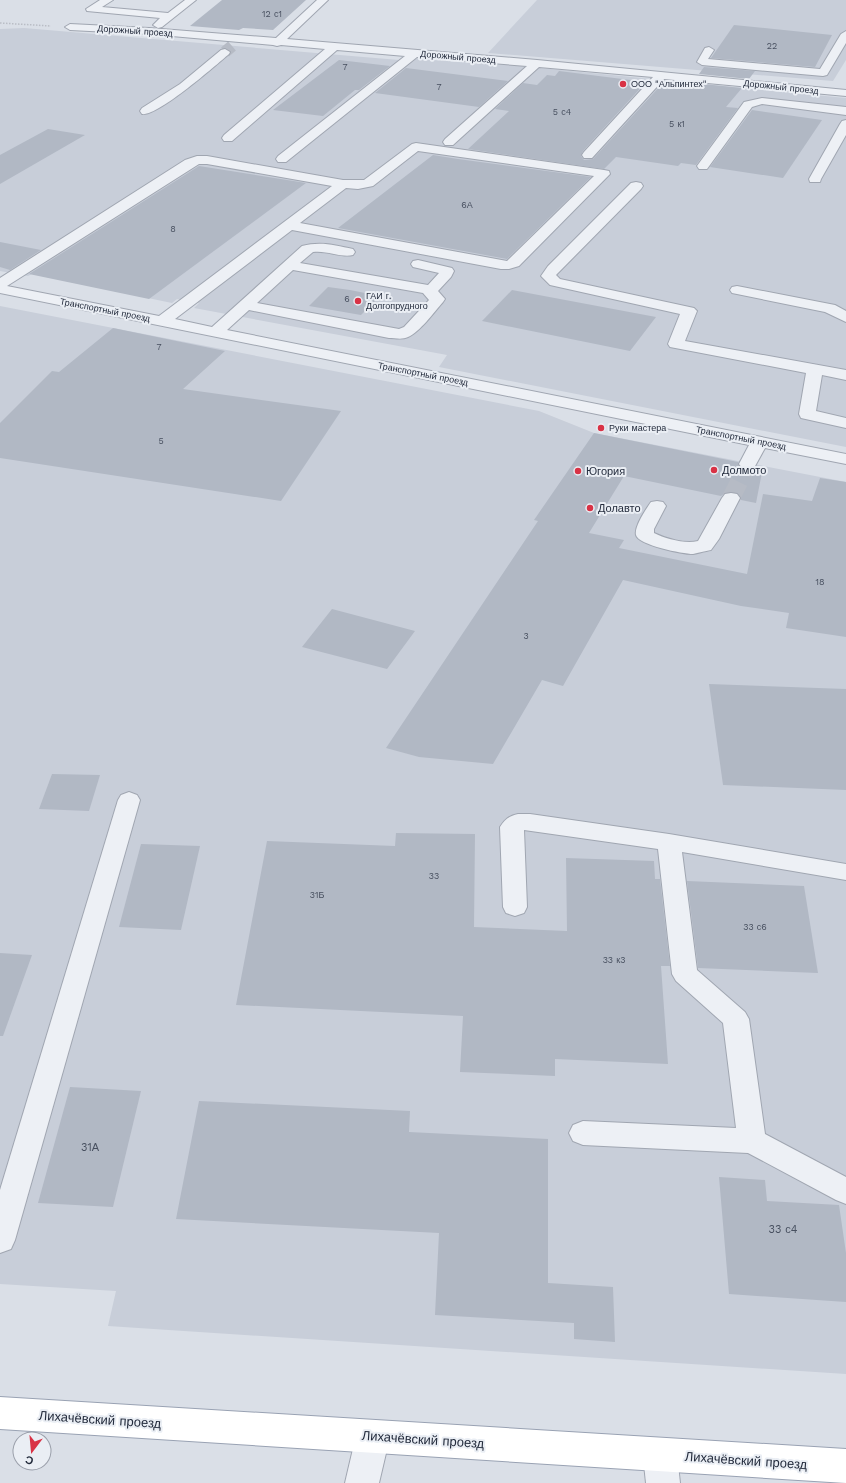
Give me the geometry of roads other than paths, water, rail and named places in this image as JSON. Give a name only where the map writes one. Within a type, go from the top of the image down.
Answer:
[{"type":"main road","name":"Лихачёвский проезд","points":[[0,1413],[374,1436],[662,1469],[846,1466]]},
{"type":"street","points":[[85,13],[108,0]]},
{"type":"street","points":[[277,43],[323,0]]},
{"type":"street","points":[[169,4],[187,3]]},
{"type":"street","points":[[149,31],[187,3]]},
{"type":"street","points":[[85,13],[169,16]]},
{"type":"street","name":"Дорожный проезд","points":[[85,13],[70,27],[149,31],[232,46],[277,43],[334,47],[537,63],[846,93]]},
{"type":"street","points":[[709,50],[702,62],[823,73],[846,34]]},
{"type":"street","points":[[146,111],[184,86],[232,46]]},
{"type":"street","points":[[228,138],[334,47]]},
{"type":"street","points":[[282,159],[414,54]]},
{"type":"street","points":[[449,142],[537,63]]},
{"type":"street","points":[[765,85],[771,69]]},
{"type":"street","points":[[588,155],[662,75]]},
{"type":"street","points":[[703,166],[748,104],[762,101],[846,111]]},
{"type":"street","points":[[815,179],[846,124]]},
{"type":"street","points":[[0,284],[189,163],[197,160],[206,160],[343,184],[358,185],[368,183],[416,147],[604,174],[514,263],[509,265],[501,265],[289,225]]},
{"type":"street","points":[[163,321],[343,184]]},
{"type":"street","points":[[636,186],[553,269],[548,276],[555,282],[689,311],[676,344],[846,375]]},
{"type":"street","points":[[216,332],[307,249],[320,246],[358,254]]},
{"type":"street","points":[[405,262],[447,271],[431,290]]},
{"type":"street","points":[[290,265],[431,290]]},
{"type":"street","name":"Транспортный проезд","points":[[0,289],[846,459]]},
{"type":"street","points":[[245,305],[389,334],[402,334],[409,330],[438,299],[430,293],[431,290]]},
{"type":"street","points":[[736,290],[830,308],[846,317]]},
{"type":"street","points":[[814,369],[807,414],[846,423]]},
{"type":"street","points":[[748,464],[759,442]]},
{"type":"street","points":[[657,506],[645,529],[645,536],[692,548],[704,546],[710,539],[731,498]]},
{"type":"street","points":[[0,1240],[129,800]]},
{"type":"street","points":[[516,907],[512,827],[518,822],[530,822],[669,842],[846,872]]},
{"type":"street","points":[[669,842],[685,974],[736,1018],[752,1141]]},
{"type":"street","points":[[583,1132],[752,1141],[846,1191]]},
{"type":"street","points":[[362,1483],[374,1436]]},
{"type":"tunnel","points":[[225,52],[232,46]]},
{"type":"tunnel","points":[[731,498],[748,464]]},
{"type":"place","name":"ООО \"Альпинтех\"","points":[[623,84]]},
{"type":"place","name":"ГАИ г. Долгопрудного","points":[[358,301]]},
{"type":"place","name":"Руки мастера","points":[[601,428]]},
{"type":"place","name":"Долмото","points":[[714,470]]},
{"type":"place","name":"Югория","points":[[578,471]]},
{"type":"place","name":"Долавто","points":[[590,508]]}]
